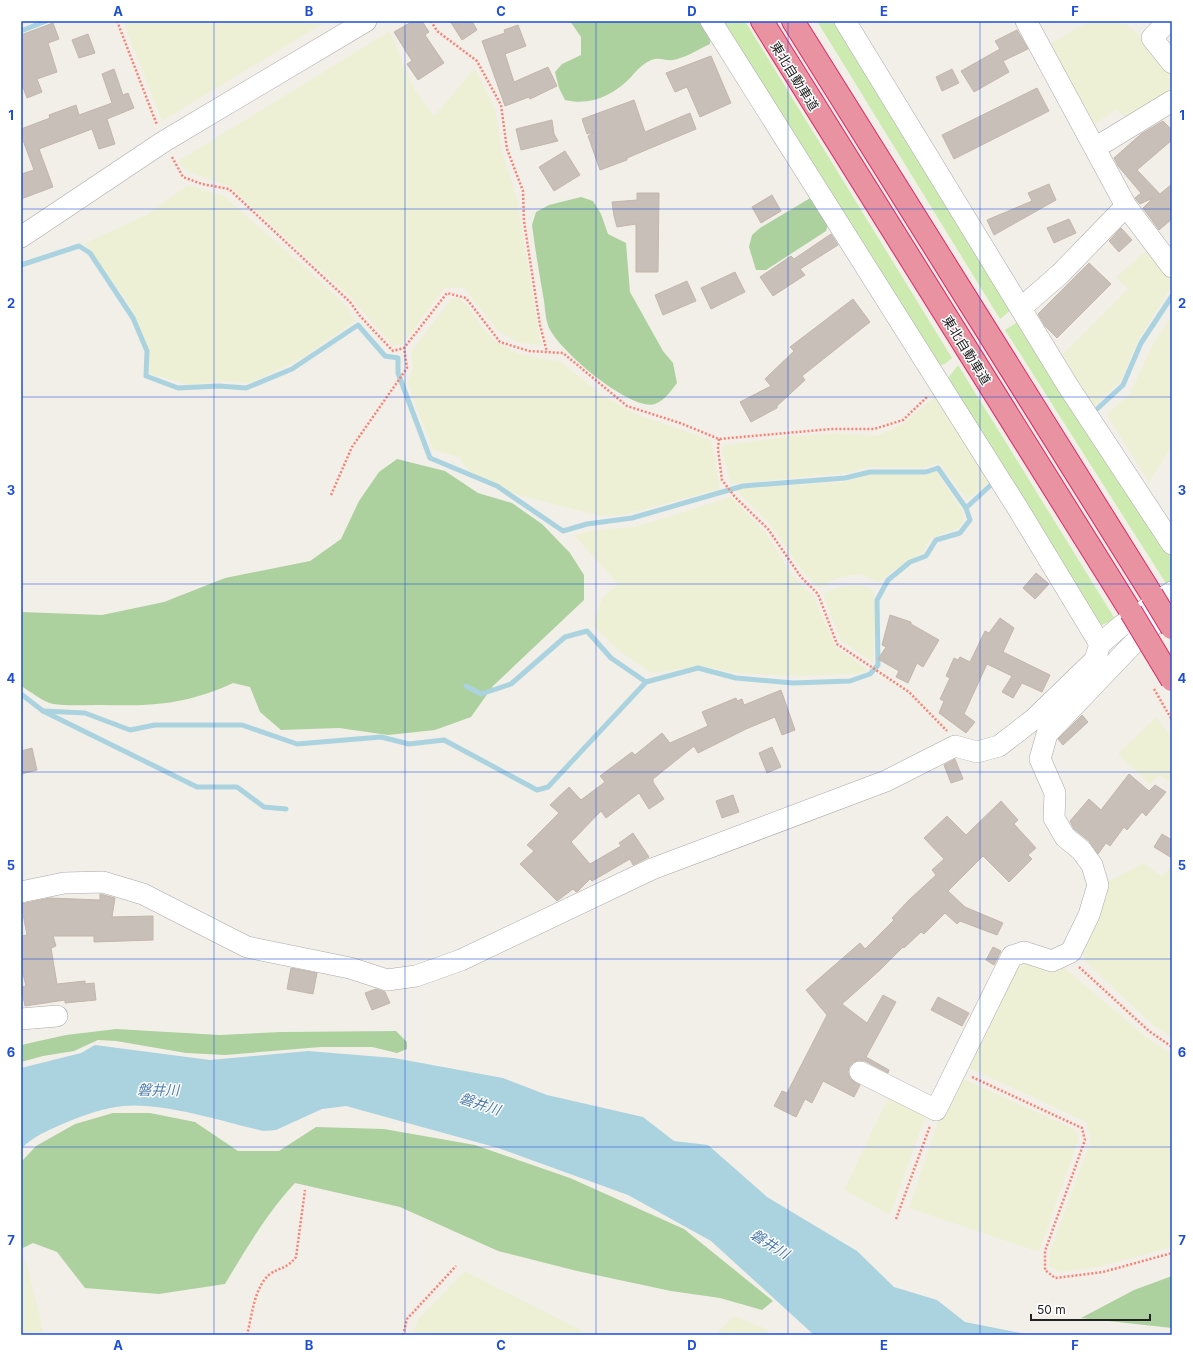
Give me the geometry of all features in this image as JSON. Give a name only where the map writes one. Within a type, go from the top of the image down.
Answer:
[{"type":"highway","name":"東北自動車道","points":[[762,21],[1172,680]]},
{"type":"highway","name":"東北自動車道","points":[[792,21],[1162,593],[1172,628]]},
{"type":"street","points":[[21,237],[163,142],[366,21]]},
{"type":"street","points":[[711,21],[1017,507],[1100,644]]},
{"type":"street","points":[[845,21],[1068,386],[1172,544]]},
{"type":"street","points":[[1026,21],[1126,206],[1172,267]]},
{"type":"street","points":[[1168,21],[1152,38],[1172,63]]},
{"type":"street","points":[[1095,148],[1172,101]]},
{"type":"street","points":[[1021,308],[1060,274],[1126,206]]},
{"type":"street","points":[[21,892],[64,883],[103,882],[143,894],[247,947],[350,968],[387,980],[416,976],[461,960],[652,870],[886,782],[955,746],[976,752],[999,746],[1034,719],[1095,660],[1100,644],[1162,593]]},
{"type":"street","points":[[860,1072],[936,1110],[1012,956],[1024,952],[1052,960],[1071,952],[1089,915],[1098,885],[1092,865],[1081,850],[1065,837],[1054,818],[1054,793],[1040,759],[1048,734],[1133,644],[1172,607]]},
{"type":"street","points":[[21,1019],[57,1016]]},
{"type":"path","points":[[116,21],[163,142],[183,177],[202,184],[229,190],[350,302],[360,316],[393,351],[404,348],[448,293],[466,298],[500,342],[529,351],[563,353],[626,406],[680,423],[719,439],[832,429],[874,429],[903,420],[940,385]]},
{"type":"path","points":[[431,21],[437,31],[477,61],[500,105],[507,149],[523,191],[524,221],[540,325],[548,352]]},
{"type":"path","points":[[331,495],[352,447],[407,368],[404,348]]},
{"type":"path","points":[[719,439],[718,449],[722,480],[735,497],[768,529],[801,577],[818,594],[837,644],[909,692],[952,736],[955,746]]},
{"type":"path","points":[[1065,954],[1149,1031],[1172,1047]]},
{"type":"path","points":[[956,1070],[1082,1128],[1084,1140],[1045,1251],[1045,1270],[1055,1278],[1103,1272],[1172,1253]]},
{"type":"path","points":[[896,1219],[936,1110]]},
{"type":"path","points":[[246,1335],[259,1289],[270,1274],[290,1266],[296,1257],[306,1190]]},
{"type":"path","points":[[402,1335],[407,1319],[456,1266]]},
{"type":"green space","points":[[123,21],[327,21],[162,121]]},
{"type":"green space","points":[[570,21],[703,21],[711,35],[710,44],[678,59],[655,59],[642,66],[624,84],[609,94],[601,98],[583,102],[574,102],[565,100],[559,88],[555,72],[562,64],[581,55],[581,37]]},
{"type":"green space","points":[[722,21],[745,21],[952,358],[945,364],[937,366]]},
{"type":"green space","points":[[817,21],[841,21],[1011,310],[1000,319]]},
{"type":"green space","points":[[1088,21],[1122,21],[1145,40],[1172,76],[1172,93],[1127,120],[1117,109],[1095,124],[1049,45]]},
{"type":"green space","points":[[390,31],[413,87],[434,116],[475,68],[495,109],[502,152],[517,198],[541,345],[519,343],[498,331],[464,288],[445,288],[402,345],[392,345],[350,297],[230,187],[186,171],[178,161]]},
{"type":"green space","points":[[188,185],[224,196],[307,269],[347,307],[355,321],[301,359],[250,383],[223,381],[189,385],[150,374],[148,349],[130,306],[85,243],[146,215]]},
{"type":"green space","points":[[581,197],[593,201],[601,214],[608,234],[626,243],[630,292],[663,351],[673,363],[677,383],[665,398],[655,404],[644,404],[612,389],[564,348],[548,325],[532,225],[536,212],[549,205]]},
{"type":"green space","points":[[812,197],[829,222],[826,231],[766,270],[756,270],[749,247],[752,235],[760,228]]},
{"type":"green space","points":[[1151,247],[1172,273],[1172,286],[1138,340],[1120,382],[1094,406],[1062,355],[1128,289],[1116,277]]},
{"type":"green space","points":[[459,298],[468,306],[481,326],[496,342],[519,354],[561,362],[601,394],[636,414],[711,440],[720,489],[624,515],[601,516],[514,494],[470,472],[459,457],[433,450],[407,382],[413,368],[411,352],[451,299]]},
{"type":"green space","points":[[1172,315],[1172,446],[1149,482],[1107,415],[1130,393],[1152,346]]},
{"type":"green space","points":[[1019,321],[1024,324],[1172,556],[1172,582],[1167,585],[1005,330]]},
{"type":"green space","points":[[958,365],[1115,619],[1102,625],[1096,624],[948,378]]},
{"type":"green space","points":[[939,393],[992,480],[967,500],[939,463],[923,468],[869,467],[847,473],[731,484],[721,448],[725,445],[784,437],[839,433],[876,436],[904,423]]},
{"type":"green space","points":[[397,459],[445,471],[478,493],[512,503],[542,524],[570,553],[584,575],[584,600],[493,686],[471,717],[435,730],[388,735],[339,728],[281,730],[260,712],[250,687],[233,683],[215,691],[198,696],[149,705],[53,704],[41,699],[21,686],[21,612],[102,615],[164,602],[225,578],[310,561],[341,539],[359,501],[379,472]]},
{"type":"green space","points":[[936,471],[962,510],[964,521],[959,528],[930,539],[923,553],[891,572],[879,582],[860,574],[837,578],[819,589],[797,564],[772,527],[736,490],[743,488],[845,482],[872,474],[925,475]]},
{"type":"green space","points":[[731,497],[765,532],[793,576],[814,597],[835,646],[868,670],[857,674],[786,676],[735,673],[701,666],[652,673],[618,650],[593,625],[602,598],[618,584],[574,535],[595,530],[635,527]]},
{"type":"green space","points":[[859,585],[872,589],[876,602],[873,662],[841,641],[823,593],[841,587]]},
{"type":"green space","points":[[1156,717],[1172,738],[1172,784],[1159,775],[1150,784],[1118,754]]},
{"type":"green space","points":[[1144,863],[1162,877],[1172,865],[1172,1038],[1154,1026],[1085,961],[1082,950],[1108,881]]},
{"type":"green space","points":[[1017,962],[1061,965],[1146,1037],[1172,1054],[1172,1247],[1099,1267],[1059,1272],[1049,1266],[1050,1251],[1091,1140],[1086,1122],[965,1066]]},
{"type":"green space","points":[[116,1029],[220,1035],[281,1032],[396,1031],[407,1042],[407,1049],[397,1053],[372,1047],[321,1047],[225,1055],[186,1053],[116,1041],[98,1040],[74,1051],[43,1056],[21,1062],[21,1045],[66,1035]]},
{"type":"green space","points":[[959,1077],[1076,1130],[1078,1140],[1039,1252],[909,1208],[941,1112]]},
{"type":"green space","points":[[889,1096],[926,1115],[890,1215],[844,1190]]},
{"type":"green space","points":[[113,1113],[150,1113],[195,1122],[238,1151],[279,1151],[316,1127],[384,1129],[475,1145],[570,1178],[684,1229],[773,1301],[762,1310],[720,1298],[671,1291],[577,1271],[498,1251],[400,1207],[295,1183],[266,1219],[225,1284],[159,1294],[85,1288],[57,1252],[33,1243],[21,1249],[21,1162],[36,1146],[75,1124]]},
{"type":"green space","points":[[26,1261],[43,1335],[21,1335],[21,1263]]},
{"type":"green space","points":[[465,1271],[583,1331],[580,1335],[412,1335],[418,1319]]},
{"type":"green space","points":[[1172,1276],[1172,1328],[1081,1318],[1134,1290]]},
{"type":"green space","points":[[734,1316],[769,1330],[767,1335],[715,1335]]},
{"type":"water","name":"磐井川","points":[[95,1045],[210,1060],[308,1051],[394,1058],[503,1078],[547,1095],[643,1117],[674,1141],[708,1145],[767,1197],[857,1251],[894,1287],[937,1300],[965,1322],[1031,1335],[814,1335],[711,1241],[628,1195],[498,1148],[346,1106],[322,1109],[276,1130],[264,1131],[175,1110],[157,1107],[123,1106],[101,1110],[53,1128],[36,1137],[21,1149],[21,1068],[81,1053]]},
{"type":"building","points":[[413,21],[422,21],[429,32],[425,35],[444,63],[418,80],[407,64],[412,61],[394,32]]},
{"type":"building","points":[[450,21],[472,21],[477,30],[462,40]]},
{"type":"building","points":[[53,23],[59,39],[48,43],[57,72],[37,79],[42,92],[27,98],[21,82],[21,35]]},
{"type":"building","points":[[518,25],[526,46],[505,54],[514,82],[548,67],[557,86],[530,99],[529,97],[505,106],[482,41],[505,33],[504,30]]},
{"type":"building","points":[[1017,30],[1028,49],[1003,61],[1009,72],[974,92],[961,71],[1000,49],[995,41]]},
{"type":"building","points":[[88,34],[95,53],[79,58],[72,40]]},
{"type":"building","points":[[711,56],[731,103],[700,117],[687,87],[675,92],[666,73]]},
{"type":"building","points":[[114,69],[123,95],[128,93],[134,108],[107,119],[115,144],[99,149],[92,129],[39,149],[53,187],[21,199],[21,174],[34,170],[21,135],[21,129],[50,118],[49,115],[76,105],[79,115],[112,103],[102,74]]},
{"type":"building","points":[[952,69],[959,83],[942,91],[936,77]]},
{"type":"building","points":[[1037,88],[1049,111],[954,159],[942,135]]},
{"type":"building","points":[[634,100],[645,132],[690,113],[696,129],[627,158],[627,160],[600,170],[588,136],[594,132],[587,134],[582,119]]},
{"type":"building","points":[[552,120],[554,134],[558,141],[521,150],[516,129]]},
{"type":"building","points":[[1163,121],[1172,130],[1172,140],[1137,170],[1160,194],[1172,184],[1172,219],[1159,230],[1143,208],[1153,198],[1140,204],[1135,198],[1141,193],[1118,166],[1114,158],[1141,134]]},
{"type":"building","points":[[565,151],[580,175],[554,191],[539,167]]},
{"type":"building","points":[[1049,184],[1056,200],[994,235],[987,220],[1032,201],[1028,193]]},
{"type":"building","points":[[637,193],[659,193],[658,272],[636,272],[636,224],[617,227],[614,216],[612,202],[637,200]]},
{"type":"building","points":[[772,195],[781,211],[761,223],[752,207]]},
{"type":"building","points":[[1069,219],[1076,233],[1054,243],[1047,228]]},
{"type":"building","points":[[1121,228],[1132,240],[1119,252],[1109,241]]},
{"type":"building","points":[[831,234],[838,245],[800,269],[805,275],[773,296],[760,277],[791,256],[794,259]]},
{"type":"building","points":[[1089,263],[1111,284],[1057,338],[1045,326],[1038,314]]},
{"type":"building","points":[[735,272],[745,292],[711,309],[701,288]]},
{"type":"building","points":[[687,281],[696,301],[663,315],[655,295]]},
{"type":"building","points":[[853,299],[870,322],[802,376],[805,380],[777,406],[777,408],[751,422],[740,402],[771,386],[765,379],[794,351],[790,347]]},
{"type":"building","points":[[1036,573],[1049,584],[1035,599],[1023,588]]},
{"type":"building","points":[[890,615],[911,622],[911,624],[939,640],[923,667],[917,663],[908,683],[896,677],[899,671],[878,659],[886,647],[882,645]]},
{"type":"building","points":[[1000,618],[1014,628],[1003,652],[1050,675],[1042,692],[1022,683],[1013,698],[1002,692],[1012,676],[987,664],[964,714],[975,722],[966,733],[939,713],[944,701],[940,699],[950,678],[946,676],[954,658],[958,660],[960,657],[970,662],[985,631],[989,633]]},
{"type":"building","points":[[781,690],[795,730],[782,735],[775,717],[746,729],[698,753],[694,746],[653,779],[653,782],[664,799],[649,809],[639,793],[606,818],[601,811],[571,842],[590,864],[621,846],[619,843],[633,833],[649,857],[633,865],[630,859],[592,881],[590,879],[578,891],[576,892],[573,889],[557,901],[520,864],[534,851],[527,845],[559,813],[550,805],[569,787],[581,800],[605,782],[600,776],[632,752],[635,755],[662,733],[670,743],[708,726],[702,712],[736,698],[737,701],[742,699],[744,705]]},
{"type":"building","points":[[1082,715],[1088,722],[1063,745],[1058,739]]},
{"type":"building","points":[[772,747],[781,767],[767,773],[759,753]]},
{"type":"building","points":[[32,748],[37,770],[21,774],[21,751]]},
{"type":"building","points":[[955,759],[963,779],[951,783],[944,765]]},
{"type":"building","points":[[1129,774],[1149,791],[1155,785],[1166,792],[1146,816],[1142,812],[1127,830],[1124,827],[1110,846],[1106,843],[1098,854],[1089,841],[1074,829],[1070,821],[1089,799],[1101,810]]},
{"type":"building","points":[[733,795],[739,812],[722,818],[716,801]]},
{"type":"building","points":[[1001,801],[1018,820],[1014,824],[1036,848],[1028,855],[1032,859],[1009,882],[983,856],[948,891],[965,907],[1003,923],[997,935],[960,921],[957,924],[945,913],[924,934],[921,932],[904,948],[903,947],[842,1004],[867,1023],[883,995],[896,1002],[866,1057],[889,1070],[888,1073],[865,1061],[859,1060],[853,1062],[849,1067],[848,1072],[850,1079],[860,1085],[854,1097],[823,1081],[812,1103],[805,1099],[796,1117],[774,1106],[782,1091],[787,1093],[827,1015],[806,990],[860,943],[865,949],[894,920],[892,918],[909,900],[936,875],[932,870],[944,859],[924,838],[947,816],[966,835]]},
{"type":"building","points":[[1162,834],[1172,840],[1172,858],[1154,847]]},
{"type":"building","points":[[100,894],[115,898],[112,917],[153,916],[153,940],[94,942],[94,936],[53,936],[56,946],[51,948],[57,984],[85,981],[85,984],[94,983],[96,1000],[65,1003],[65,1000],[25,1006],[21,987],[26,986],[21,966],[21,936],[27,935],[21,904],[50,898],[100,900]]},
{"type":"building","points":[[993,947],[1001,951],[994,965],[986,960]]},
{"type":"building","points":[[291,968],[317,973],[313,994],[287,989]]},
{"type":"building","points":[[376,989],[385,992],[390,1003],[372,1010],[365,993]]},
{"type":"building","points":[[938,997],[969,1013],[962,1026],[931,1010]]},
{"type":"waterway","points":[[21,31],[46,21]]},
{"type":"waterway","points":[[21,265],[79,246],[90,253],[133,318],[147,351],[146,376],[178,388],[219,386],[246,388],[292,369],[358,325],[385,356],[398,358],[398,373],[430,458],[497,486],[563,531],[587,524],[632,518],[743,486],[845,478],[870,472],[926,472],[938,468],[966,508]]},
{"type":"waterway","points":[[1097,409],[1123,385],[1141,343],[1172,296]]},
{"type":"waterway","points":[[466,686],[481,694],[511,684],[565,637],[587,631],[611,658],[646,682],[698,668],[736,678],[793,683],[850,681],[870,674],[878,665],[877,600],[888,580],[910,562],[926,556],[936,540],[960,533],[970,520],[966,508],[994,482]]},
{"type":"waterway","points":[[43,711],[85,713],[130,730],[155,725],[242,725],[297,744],[381,737],[409,744],[444,740],[537,790],[548,787],[646,682]]},
{"type":"waterway","points":[[21,694],[43,711],[197,787],[237,787],[264,807],[286,809]]}]
